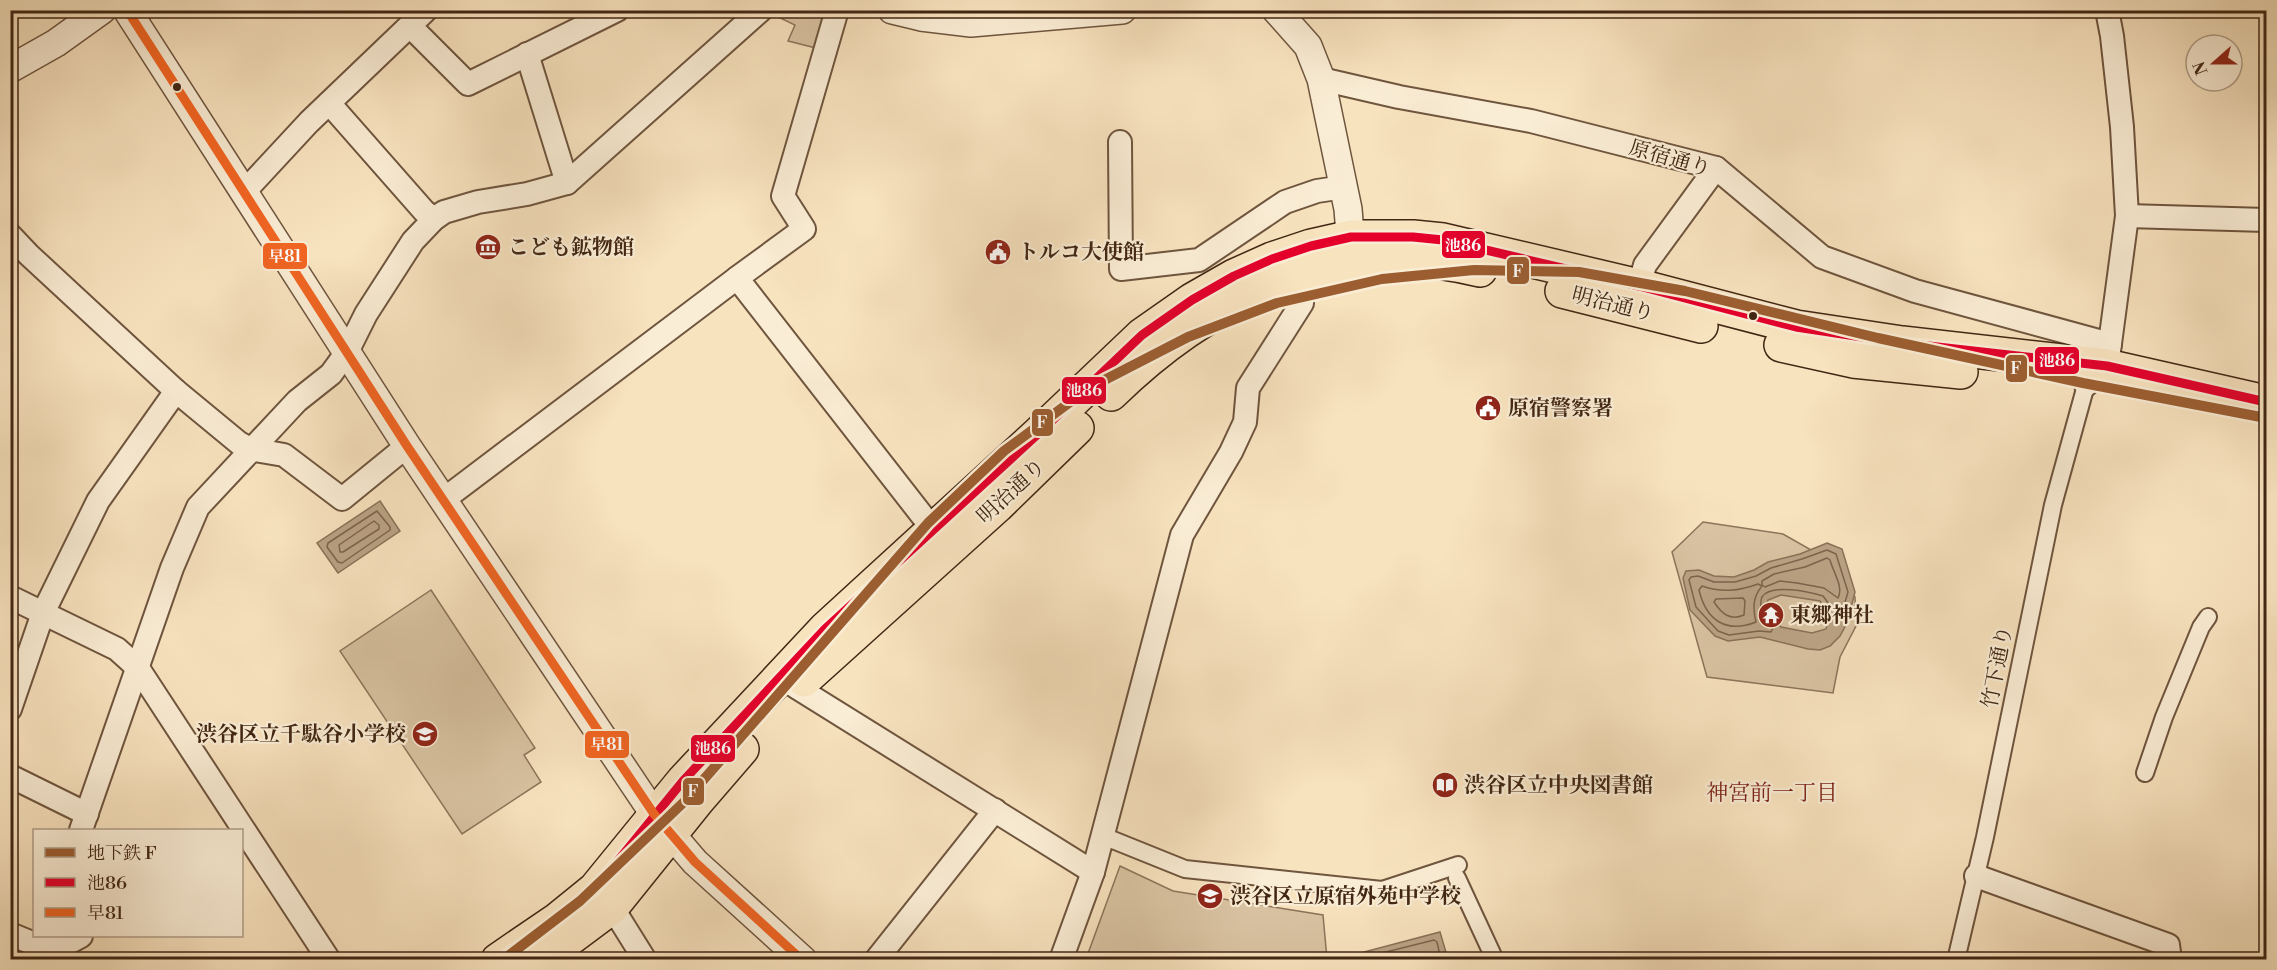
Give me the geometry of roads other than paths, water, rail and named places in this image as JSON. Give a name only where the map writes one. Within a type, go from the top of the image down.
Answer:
[{"type":"main road","name":"明治通り","points":[[498,960],[558,920],[595,889],[662,825],[698,800],[796,687],[1142,335],[1192,300],[1226,281],[1272,259],[1311,246],[1352,249],[1413,237],[1443,240],[1639,286],[1796,327],[2101,365],[2266,402]]},
{"type":"main road","name":"明治通り","points":[[541,960],[612,907],[662,825],[683,781],[825,629],[940,539],[997,506],[1120,386],[1165,348],[1205,319],[1233,302],[1305,274],[1352,249]]},
{"type":"main road","name":"明治通り","points":[[1352,249],[1379,260],[1472,268],[1853,361],[2101,365],[2266,424]]},
{"type":"street","points":[[10,69],[56,42],[102,10]]},
{"type":"street","points":[[128,10],[407,446],[662,825],[695,862],[803,960]]},
{"type":"street","points":[[244,192],[329,103],[426,10]]},
{"type":"street","points":[[410,26],[468,84],[618,10]]},
{"type":"street","points":[[443,500],[804,229],[783,196],[837,10]]},
{"type":"street","points":[[892,10],[921,17],[972,23],[1122,10]]},
{"type":"street","points":[[2101,365],[2127,216],[2122,127],[2107,10]]},
{"type":"street","points":[[10,776],[84,822],[172,568],[198,507],[297,401],[331,374],[347,352],[366,314],[408,250],[434,219],[444,212],[478,202],[527,194],[567,183],[759,11]]},
{"type":"street","points":[[1282,13],[1308,46],[1321,79],[1344,187],[1352,249]]},
{"type":"street","points":[[527,54],[567,183]]},
{"type":"street","name":"原宿通り","points":[[1321,79],[1399,97],[1529,121],[1716,168],[1822,257],[1915,291],[2021,321],[2101,365]]},
{"type":"street","points":[[329,103],[424,211],[434,219]]},
{"type":"street","points":[[1120,142],[1121,269],[1199,260],[1285,202],[1317,190],[1344,187]]},
{"type":"street","points":[[1639,286],[1645,265],[1716,168]]},
{"type":"street","points":[[2127,216],[2266,220]]},
{"type":"street","points":[[10,235],[176,391],[239,443],[250,449],[284,455],[342,499],[407,446]]},
{"type":"street","points":[[1061,960],[1093,872],[1182,535],[1231,452],[1245,422],[1248,388],[1302,303],[1300,297],[1305,274]]},
{"type":"street","points":[[737,278],[940,539]]},
{"type":"street","name":"竹下通り","points":[[1956,960],[1976,876],[2053,505],[2101,365]]},
{"type":"street","points":[[10,709],[43,614],[98,501],[176,391]]},
{"type":"street","points":[[10,597],[117,649],[138,668],[240,829]]},
{"type":"street","points":[[2145,773],[2164,717],[2201,627],[2208,617]]},
{"type":"street","points":[[796,687],[1093,872]]},
{"type":"street","points":[[876,960],[995,810]]},
{"type":"street","points":[[244,835],[328,960]]},
{"type":"street","points":[[1103,836],[1185,869],[1382,890],[1457,871],[1495,960]]},
{"type":"street","points":[[1976,876],[2168,945],[2170,960]]},
{"type":"street","points":[[612,907],[645,960]]},
{"type":"street","points":[[10,934],[46,950],[79,937]]},
{"type":"water","points":[[380,501],[400,531],[338,573],[317,543]]},
{"type":"water","points":[[1827,543],[1842,549],[1855,592],[1847,623],[1840,636],[1830,646],[1820,650],[1808,649],[1760,637],[1728,641],[1715,636],[1690,610],[1683,578],[1686,571],[1699,570],[1714,576],[1734,577],[1768,562],[1800,554]],"holes":[[[1781,595],[1820,601],[1830,615],[1826,629],[1812,633],[1781,627],[1766,611],[1768,600]]]},
{"type":"water","points":[[1440,932],[1448,959],[1366,959],[1364,952]]},
{"type":"metro line","name":"F","points":[[503,960],[580,901],[684,802],[928,523],[1004,451],[1089,388],[1188,337],[1277,303],[1382,279],[1474,270],[1579,272],[1685,291],[1878,338],[2083,383],[2266,418]]},
{"type":"place","name":"こども鉱物館","points":[[488,247]]},
{"type":"place","name":"トルコ大使館","points":[[998,252]]},
{"type":"place","name":"原宿警察署","points":[[1488,408]]},
{"type":"place","name":"東郷神社","points":[[1771,615]]},
{"type":"place","name":"渋谷区立千駄谷小学校","points":[[425,734]]},
{"type":"place","name":"渋谷区立中央図書館","points":[[1445,785]]},
{"type":"place","name":"渋谷区立原宿外苑中学校","points":[[1210,896]]},
{"type":"district","name":"神宮前一丁目","points":[[1772,792]]}]
